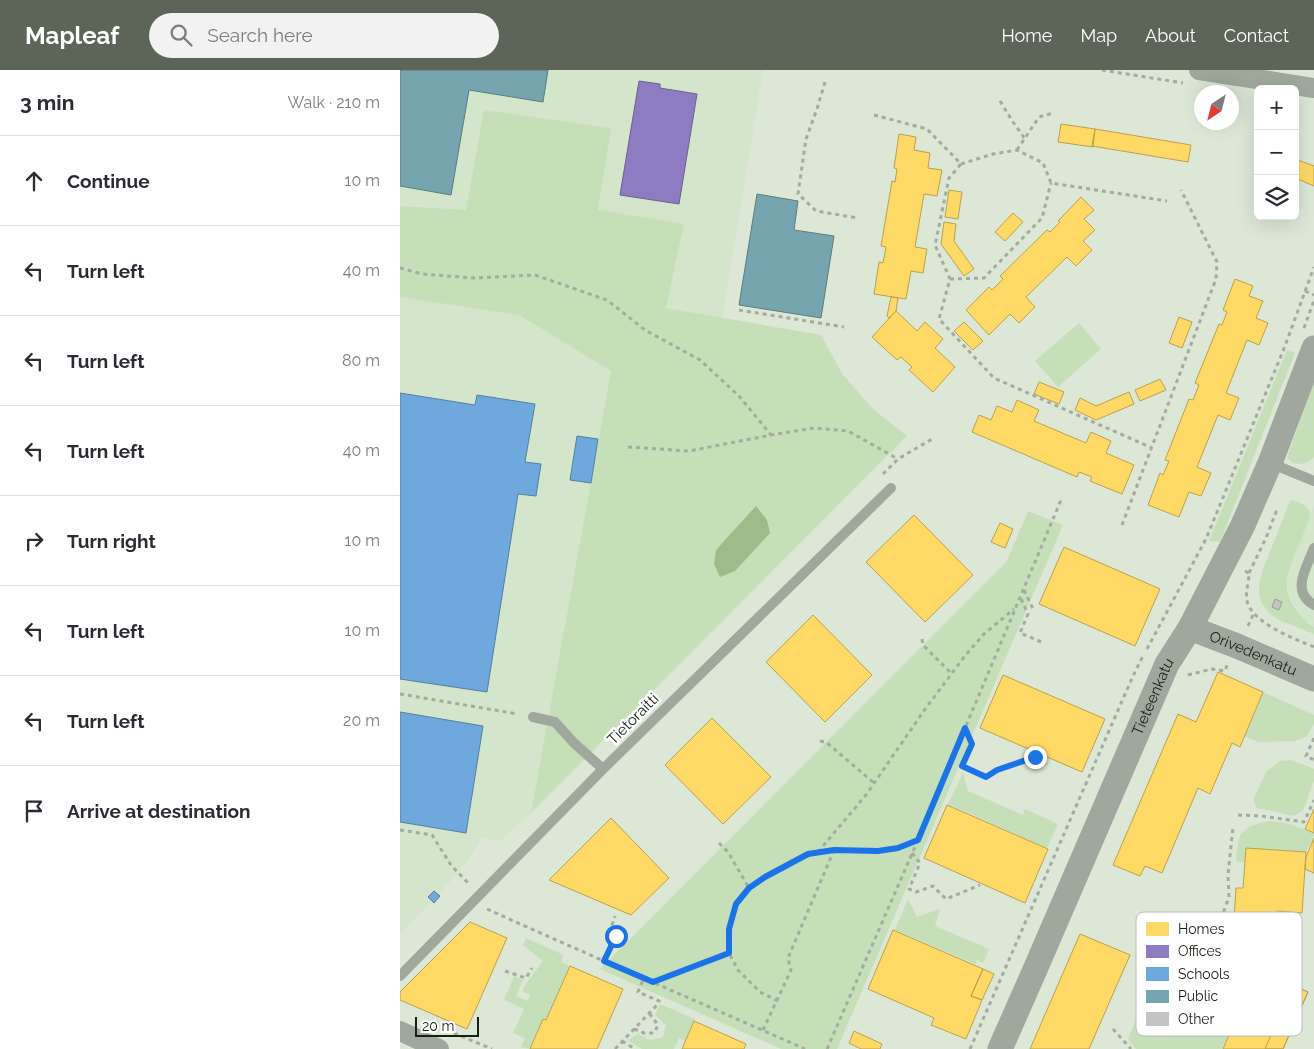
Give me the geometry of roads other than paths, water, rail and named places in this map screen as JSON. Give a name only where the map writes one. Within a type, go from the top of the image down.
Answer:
[{"type":"street","points":[[1194,77],[1220,72],[1314,88]]},
{"type":"street","name":"Tieteenkatu","points":[[1000,1049],[1167,664],[1190,628],[1243,525],[1270,463],[1314,348]]},
{"type":"street","name":"Orivedenkatu","points":[[1190,628],[1314,678]]},
{"type":"street","points":[[400,1031],[439,1049]]},
{"type":"lane","points":[[1270,463],[1314,481]]},
{"type":"lane","name":"Tietoraitti","points":[[400,976],[603,769],[891,488]]},
{"type":"lane","points":[[1314,548],[1301,582],[1301,590],[1305,598],[1314,605]]},
{"type":"lane","points":[[533,717],[555,722],[574,743],[603,769]]}]
